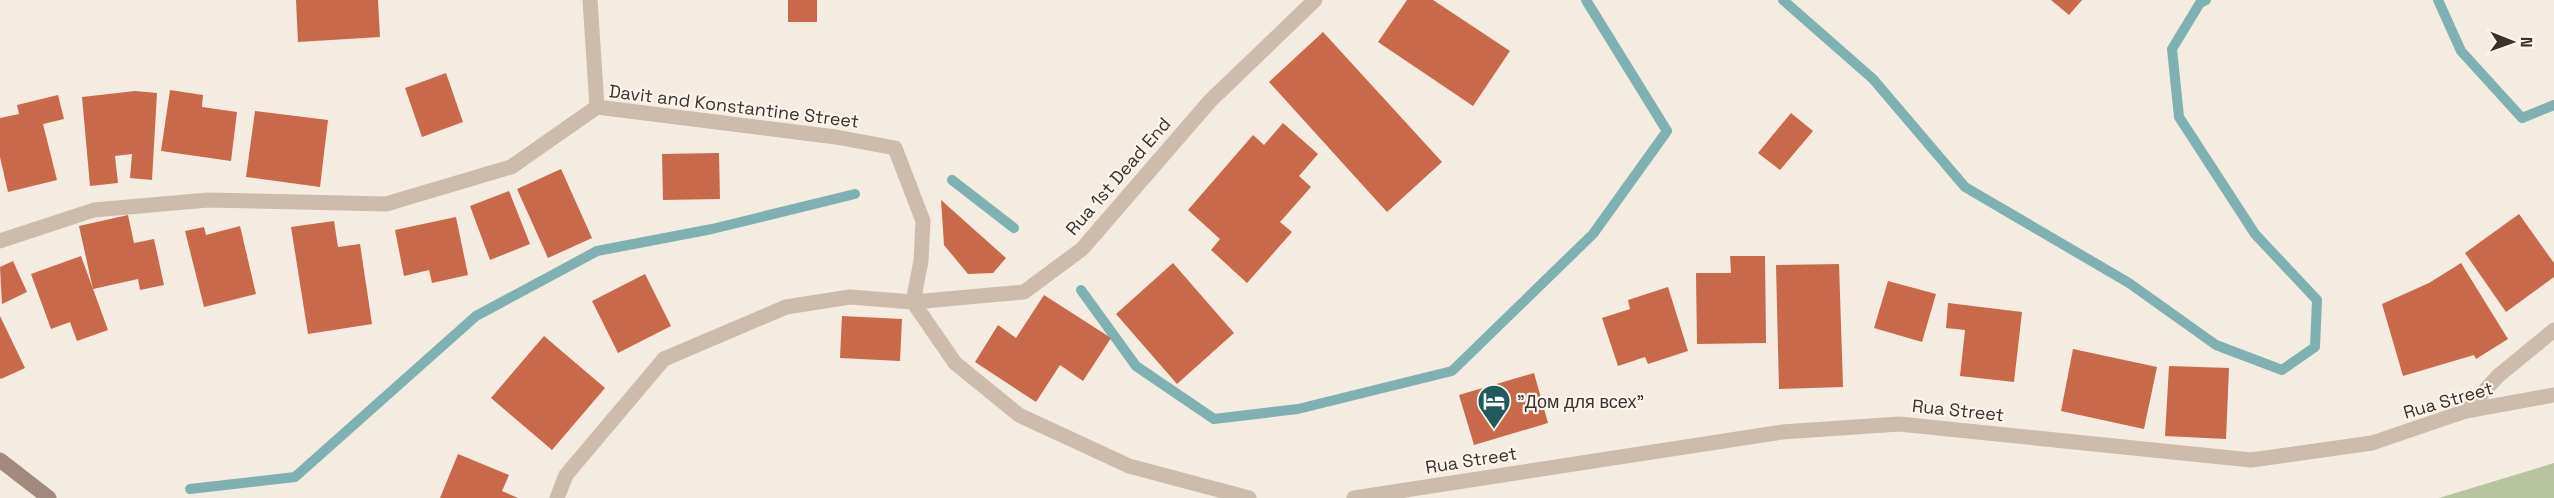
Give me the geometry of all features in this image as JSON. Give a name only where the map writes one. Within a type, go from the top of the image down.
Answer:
[{"type":"main road","points":[[0,460],[49,498]]},
{"type":"street","points":[[590,0],[597,107]]},
{"type":"street","name":"Rua 1st Dead End","points":[[912,302],[1024,292],[1082,249],[1210,101],[1315,0]]},
{"type":"street","name":"Davit and Konstantine Street","points":[[0,242],[94,210],[208,200],[386,204],[511,167],[597,107],[836,137],[895,148],[923,221],[921,261],[912,302]]},
{"type":"street","points":[[556,498],[566,475],[664,359],[786,307],[850,297],[912,302],[955,363],[1018,415],[1129,466],[1249,498]]},
{"type":"street","points":[[2466,411],[2498,376],[2554,330]]},
{"type":"street","name":"Rua Street","points":[[1354,498],[1782,432],[1899,424],[2251,460],[2372,443],[2466,411],[2554,395]]},
{"type":"green space","points":[[2554,463],[2554,498],[2439,498]]},
{"type":"building","points":[[296,0],[378,0],[380,37],[298,42]]},
{"type":"building","points":[[788,0],[817,0],[817,22],[788,22]]},
{"type":"building","points":[[1407,0],[1433,0],[1510,51],[1473,106],[1378,42]]},
{"type":"building","points":[[2051,0],[2082,0],[2069,15]]},
{"type":"building","points":[[1323,32],[1442,162],[1387,212],[1269,82]]},
{"type":"building","points":[[446,73],[463,122],[422,137],[405,88]]},
{"type":"building","points":[[170,90],[203,95],[202,107],[237,112],[231,161],[161,151]]},
{"type":"building","points":[[135,91],[157,93],[152,180],[130,178],[132,154],[115,156],[118,183],[90,186],[82,97]]},
{"type":"building","points":[[58,95],[64,119],[43,124],[57,180],[8,192],[0,157],[0,118],[19,114],[17,105]]},
{"type":"building","points":[[255,111],[328,120],[320,187],[246,177]]},
{"type":"building","points":[[1791,113],[1813,131],[1780,170],[1758,153]]},
{"type":"building","points":[[1283,123],[1318,154],[1299,176],[1311,187],[1280,222],[1292,232],[1247,283],[1211,250],[1220,239],[1188,210],[1253,135],[1264,145]]},
{"type":"building","points":[[719,153],[720,199],[663,200],[662,154]]},
{"type":"building","points":[[561,169],[592,238],[548,258],[517,189]]},
{"type":"building","points":[[509,191],[530,244],[490,260],[470,206]]},
{"type":"building","points":[[941,200],[1006,258],[993,273],[968,274],[944,245]]},
{"type":"building","points":[[2519,214],[2554,263],[2554,277],[2506,312],[2465,253]]},
{"type":"building","points":[[128,215],[134,243],[154,239],[164,285],[140,290],[138,279],[93,289],[79,226]]},
{"type":"building","points":[[456,217],[468,275],[432,283],[429,270],[404,276],[395,230]]},
{"type":"building","points":[[334,221],[338,247],[360,244],[372,324],[308,334],[291,227]]},
{"type":"building","points":[[240,226],[256,294],[204,307],[185,231],[204,227],[206,235]]},
{"type":"building","points":[[81,256],[108,330],[77,341],[70,322],[51,329],[31,274]]},
{"type":"building","points":[[1730,256],[1765,256],[1766,343],[1697,344],[1696,273],[1731,273]]},
{"type":"building","points":[[13,261],[27,292],[2,304],[0,267]]},
{"type":"building","points":[[1173,263],[1234,333],[1177,384],[1116,314]]},
{"type":"building","points":[[2461,263],[2508,339],[2476,359],[2474,355],[2403,376],[2382,304],[2429,283]]},
{"type":"building","points":[[1839,264],[1843,387],[1779,389],[1776,265]]},
{"type":"building","points":[[645,274],[671,326],[618,353],[592,301]]},
{"type":"building","points":[[1888,281],[1936,294],[1922,342],[1874,328]]},
{"type":"building","points":[[1668,287],[1688,351],[1648,364],[1645,357],[1618,366],[1602,318],[1630,309],[1628,300]]},
{"type":"building","points":[[1044,295],[1111,338],[1083,381],[1060,365],[1036,402],[975,362],[998,325],[1016,338]]},
{"type":"building","points":[[1948,303],[2022,312],[2014,382],[1960,376],[1965,330],[1946,328]]},
{"type":"building","points":[[0,316],[25,368],[1,379],[0,378]]},
{"type":"building","points":[[842,316],[902,319],[900,361],[840,358]]},
{"type":"building","points":[[544,336],[605,388],[552,450],[491,398]]},
{"type":"building","points":[[2073,349],[2157,367],[2144,429],[2061,411]]},
{"type":"building","points":[[2169,366],[2229,368],[2226,439],[2165,436]]},
{"type":"building","points":[[1534,373],[1548,423],[1474,445],[1459,395]]},
{"type":"building","points":[[458,454],[509,475],[502,491],[518,498],[440,498]]},
{"type":"waterway","points":[[1081,290],[1136,366],[1214,419],[1298,409],[1452,371],[1593,234],[1667,131],[1586,0]]},
{"type":"waterway","points":[[1783,0],[1873,79],[1965,187],[2129,283],[2216,345],[2282,370],[2315,347],[2317,300],[2255,234],[2179,117],[2172,49],[2200,3],[2206,0]]},
{"type":"waterway","points":[[2438,0],[2461,51],[2522,118],[2554,105]]},
{"type":"waterway","points":[[952,180],[1014,228]]},
{"type":"waterway","points":[[190,489],[295,477],[476,316],[597,251],[712,229],[855,194]]},
{"type":"place","name":"\"Дом для всех\"","points":[[1494,430]]}]
